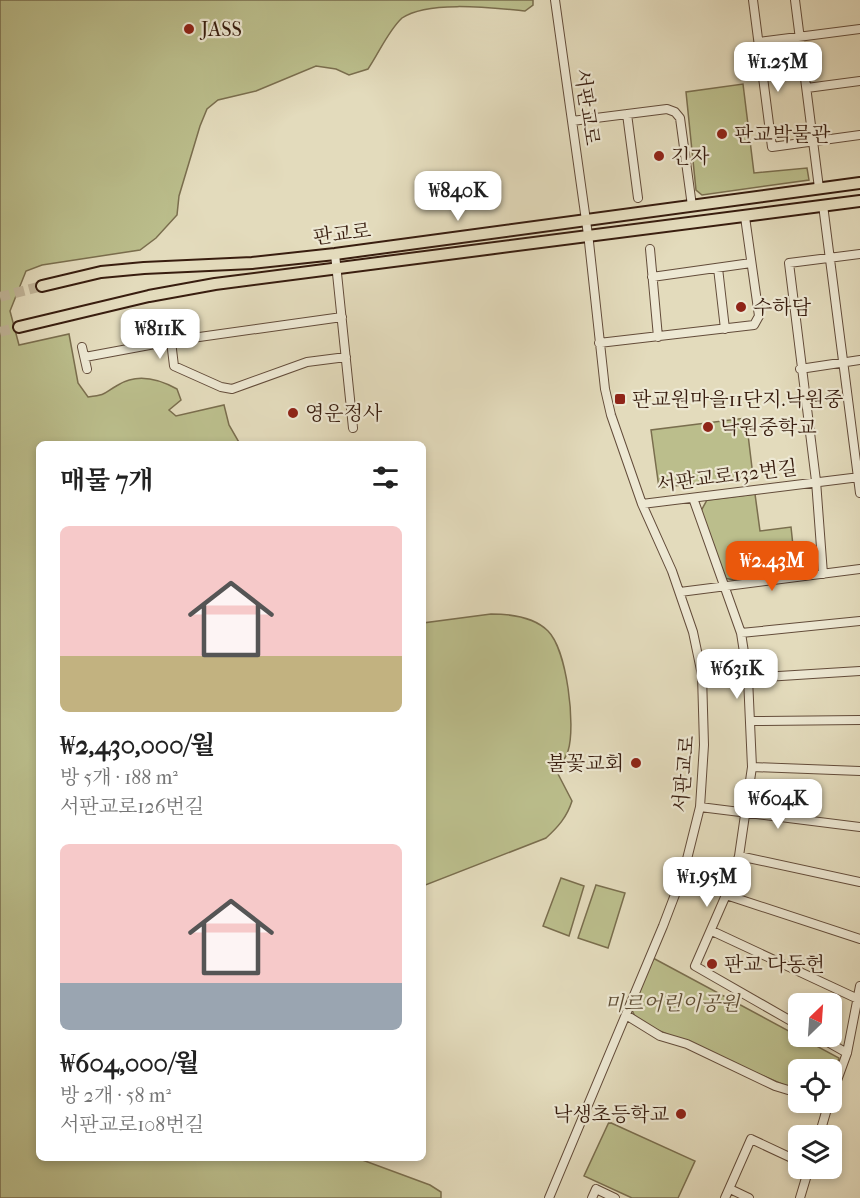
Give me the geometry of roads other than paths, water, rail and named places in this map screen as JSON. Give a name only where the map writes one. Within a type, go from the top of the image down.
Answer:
[{"type":"main road","name":"판교로","points":[[42,286],[101,272],[252,263],[335,254],[860,183]]},
{"type":"main road","name":"판교로","points":[[19,327],[149,296],[337,268],[860,201]]},
{"type":"street","name":"서판교로","points":[[549,1198],[684,871],[700,807],[704,745],[702,675],[693,632],[680,592],[642,504],[611,415],[598,343],[588,235],[555,0]]},
{"type":"street","points":[[753,0],[772,147],[860,135]]},
{"type":"street","points":[[795,0],[819,188]]},
{"type":"street","points":[[759,42],[860,29]]},
{"type":"street","points":[[807,88],[860,81]]},
{"type":"street","points":[[572,121],[667,110],[678,114],[692,206]]},
{"type":"street","points":[[627,114],[638,198]]},
{"type":"street","points":[[823,206],[860,493]]},
{"type":"street","points":[[598,343],[751,326],[757,322],[759,316],[745,217]]},
{"type":"street","points":[[650,249],[658,337]]},
{"type":"street","points":[[335,254],[353,428]]},
{"type":"street","points":[[829,257],[860,254]]},
{"type":"street","name":"서판교로132번길","points":[[816,481],[800,369],[789,263],[829,257]]},
{"type":"street","points":[[652,277],[752,263]]},
{"type":"street","points":[[718,268],[725,329]]},
{"type":"street","points":[[85,357],[171,341],[342,317]]},
{"type":"street","points":[[171,341],[174,366],[226,388],[239,388],[307,362],[346,357]]},
{"type":"street","points":[[82,347],[87,369]]},
{"type":"street","points":[[800,369],[860,360]]},
{"type":"street","name":"서판교로132번길","points":[[642,504],[859,477]]},
{"type":"street","points":[[816,481],[823,574]]},
{"type":"street","points":[[693,498],[741,633],[748,678],[752,767],[739,856],[712,931],[695,966],[788,1019]]},
{"type":"street","points":[[680,592],[860,569]]},
{"type":"street","points":[[741,633],[860,621]]},
{"type":"street","points":[[748,678],[860,671]]},
{"type":"street","points":[[751,721],[860,720]]},
{"type":"street","points":[[752,767],[860,771]]},
{"type":"street","points":[[700,807],[860,827]]},
{"type":"street","points":[[739,856],[860,882]]},
{"type":"street","points":[[726,895],[860,939]]},
{"type":"street","points":[[712,931],[858,999]]},
{"type":"street","points":[[842,1067],[847,1053],[860,986]]},
{"type":"street","points":[[626,1015],[660,1036],[687,1044],[788,1090]]},
{"type":"street","points":[[837,1047],[847,1053]]},
{"type":"street","points":[[725,1198],[751,1139],[788,1156]]},
{"type":"street","points":[[800,1198],[806,1179]]},
{"type":"street","points":[[592,1198],[596,1189],[615,1198]]},
{"type":"street","points":[[729,1189],[749,1198]]},
{"type":"tunnel","points":[[0,297],[42,286]]},
{"type":"tunnel","points":[[0,332],[19,327]]},
{"type":"place","name":"JASS","points":[[189,29]]},
{"type":"place","name":"판교박물관","points":[[722,134]]},
{"type":"place","name":"긴자","points":[[659,156]]},
{"type":"place","name":"수하담","points":[[741,307]]},
{"type":"place","name":"판교원마을11단지.낙원중","points":[[620,399]]},
{"type":"place","name":"영운정사","points":[[293,413]]},
{"type":"place","name":"낙원중학교","points":[[708,427]]},
{"type":"place","name":"불꽃교회","points":[[636,763]]},
{"type":"place","name":"판교 다동헌","points":[[712,964]]},
{"type":"place","name":"낙생초등학교","points":[[681,1114]]},
{"type":"park label","name":"미르어린이공원","points":[[672,1003]]}]
